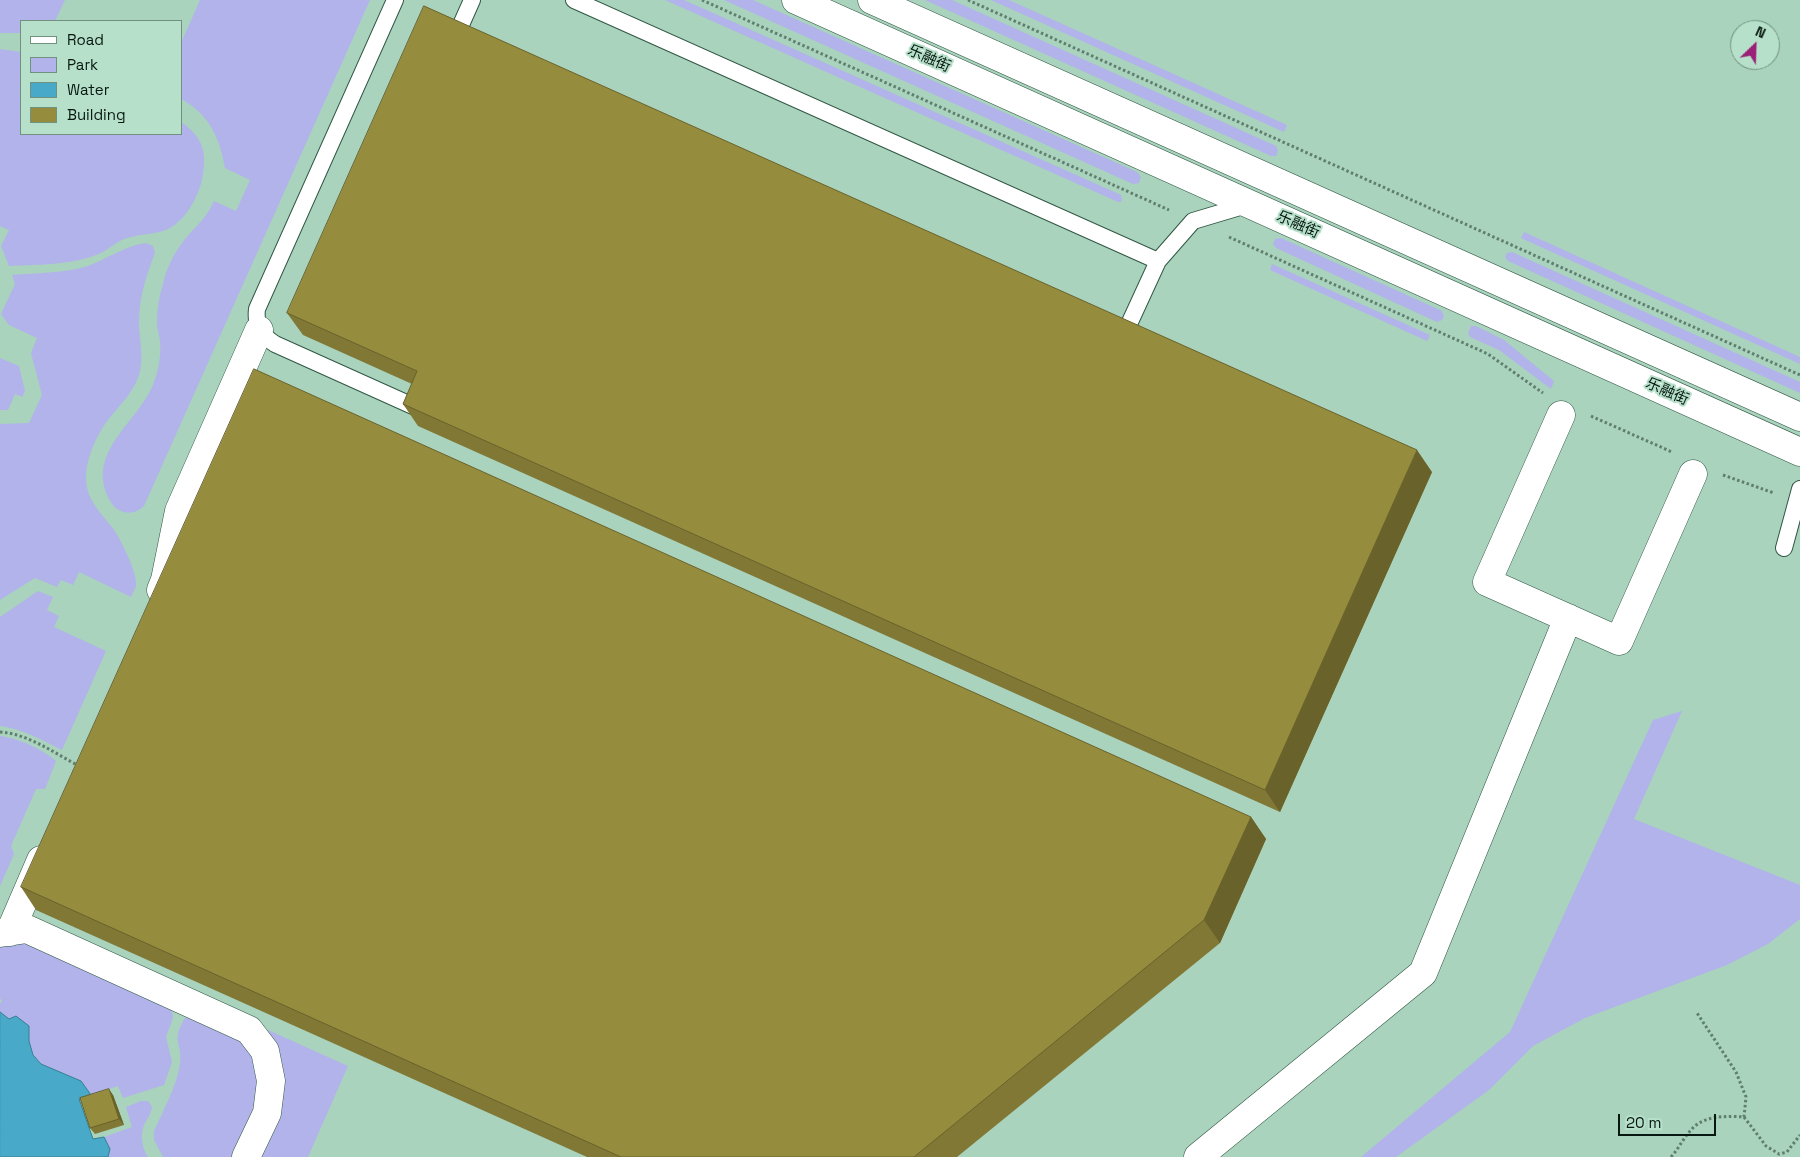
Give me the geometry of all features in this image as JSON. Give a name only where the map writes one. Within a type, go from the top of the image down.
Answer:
[{"type":"street","name":"乐融街","points":[[796,0],[1800,452]]},
{"type":"street","name":"乐融街","points":[[872,0],[1800,417]]},
{"type":"street","points":[[149,616],[165,580],[179,512],[259,330]]},
{"type":"street","points":[[1564,408],[1486,582],[1619,641],[1693,474]]},
{"type":"street","points":[[1198,1157],[1423,973],[1568,618]]},
{"type":"street","points":[[5,932],[50,840]]},
{"type":"street","points":[[5,932],[27,929],[249,1030],[265,1051],[271,1081],[267,1113],[246,1157]]},
{"type":"lane","points":[[395,0],[258,309],[256,319],[259,330],[265,338],[275,344],[425,411]]},
{"type":"lane","points":[[456,36],[472,0]]},
{"type":"lane","points":[[574,0],[1158,261]]},
{"type":"lane","points":[[1124,334],[1158,261],[1192,221],[1251,204]]},
{"type":"lane","points":[[1784,548],[1798,494]]},
{"type":"path","points":[[702,0],[1488,354],[1564,408],[1676,454]]},
{"type":"path","points":[[968,0],[1800,375]]},
{"type":"path","points":[[1721,474],[1798,494]]},
{"type":"path","points":[[0,732],[28,739],[82,767]]},
{"type":"path","points":[[1697,1013],[1736,1072],[1746,1097],[1744,1117],[1766,1146],[1778,1155],[1788,1152],[1800,1135]]},
{"type":"path","points":[[1671,1157],[1693,1127],[1709,1119],[1728,1116],[1744,1117]]},
{"type":"green space","points":[[0,0],[65,0],[55,20],[20,20],[20,33],[0,33]]},
{"type":"green space","points":[[200,0],[370,0],[144,506],[139,510],[127,513],[116,508],[109,500],[103,480],[104,465],[109,450],[147,396],[156,377],[160,351],[157,312],[166,273],[186,237],[203,219],[214,201],[236,211],[250,180],[225,168],[220,147],[212,128],[199,112],[182,100],[182,41]]},
{"type":"green space","points":[[665,0],[684,0],[1121,195],[1121,202],[1118,202]]},
{"type":"green space","points":[[724,0],[753,0],[1137,172],[1141,177],[1139,183],[1133,184]]},
{"type":"green space","points":[[925,0],[952,0],[1276,146],[1278,151],[1276,156],[1271,156]]},
{"type":"green space","points":[[991,0],[1009,0],[1287,125],[1284,132]]},
{"type":"green space","points":[[0,49],[20,52],[20,135],[182,135],[182,123],[198,138],[201,144],[204,165],[199,191],[185,215],[178,222],[163,231],[127,238],[103,252],[80,260],[57,264],[9,266],[1,246],[9,230],[0,226]]},
{"type":"green space","points":[[1524,232],[1800,357],[1800,364],[1521,238]]},
{"type":"green space","points":[[1281,238],[1442,311],[1444,316],[1442,320],[1437,322],[1276,248],[1273,244],[1275,239]]},
{"type":"green space","points":[[146,243],[153,246],[155,253],[141,298],[139,326],[141,357],[139,375],[131,392],[106,422],[97,437],[90,453],[86,478],[91,499],[124,547],[134,573],[136,587],[131,597],[79,572],[73,585],[61,580],[57,587],[35,578],[0,600],[0,424],[29,423],[42,395],[31,353],[37,338],[9,325],[1,314],[15,284],[12,275],[58,272],[85,267],[130,247]]},
{"type":"green space","points":[[1512,252],[1800,382],[1800,393],[1508,261],[1505,257],[1507,253]]},
{"type":"green space","points":[[1272,264],[1430,335],[1427,341],[1270,270]]},
{"type":"green space","points":[[1471,326],[1476,326],[1504,340],[1554,381],[1551,389],[1499,350],[1470,337],[1468,333]]},
{"type":"green space","points":[[0,358],[19,366],[25,391],[22,397],[15,394],[8,410],[0,410]]},
{"type":"green space","points":[[38,591],[53,597],[47,610],[59,616],[54,627],[106,651],[62,750],[24,732],[0,726],[0,617]]},
{"type":"green space","points":[[1682,711],[1634,819],[1800,885],[1800,919],[1768,944],[1727,965],[1585,1018],[1533,1046],[1489,1090],[1396,1157],[1361,1157],[1510,1032],[1653,720]]},
{"type":"green space","points":[[0,736],[30,745],[56,761],[45,789],[36,789],[11,846],[14,854],[0,886]]},
{"type":"green space","points":[[0,944],[32,945],[171,1009],[173,1016],[166,1037],[172,1062],[164,1085],[123,1098],[118,1086],[91,1095],[81,1081],[41,1064],[33,1055],[29,1041],[29,1026],[9,1019],[0,1012],[0,1003],[2,1002],[0,998]]},
{"type":"green space","points":[[193,1017],[240,1039],[251,1051],[258,1069],[258,1100],[235,1157],[163,1157],[154,1140],[154,1131],[176,1081],[180,1064],[178,1032],[185,1018]]},
{"type":"green space","points":[[268,1030],[348,1066],[308,1157],[255,1157],[277,1060]]},
{"type":"green space","points":[[141,1101],[148,1101],[152,1107],[142,1133],[143,1146],[148,1157],[108,1157],[110,1149],[104,1137],[132,1127],[126,1107]]},
{"type":"water","points":[[0,1012],[9,1019],[16,1016],[29,1026],[29,1041],[33,1055],[41,1064],[81,1081],[91,1095],[79,1099],[93,1139],[104,1137],[110,1149],[108,1157],[0,1157]]},
{"type":"building","points":[[424,6],[1417,450],[1265,790],[403,404],[417,371],[287,313]]},
{"type":"building","points":[[254,369],[1251,817],[1204,920],[914,1157],[621,1157],[21,887]]},
{"type":"building","points":[[109,1089],[119,1119],[90,1128],[80,1098]]}]
